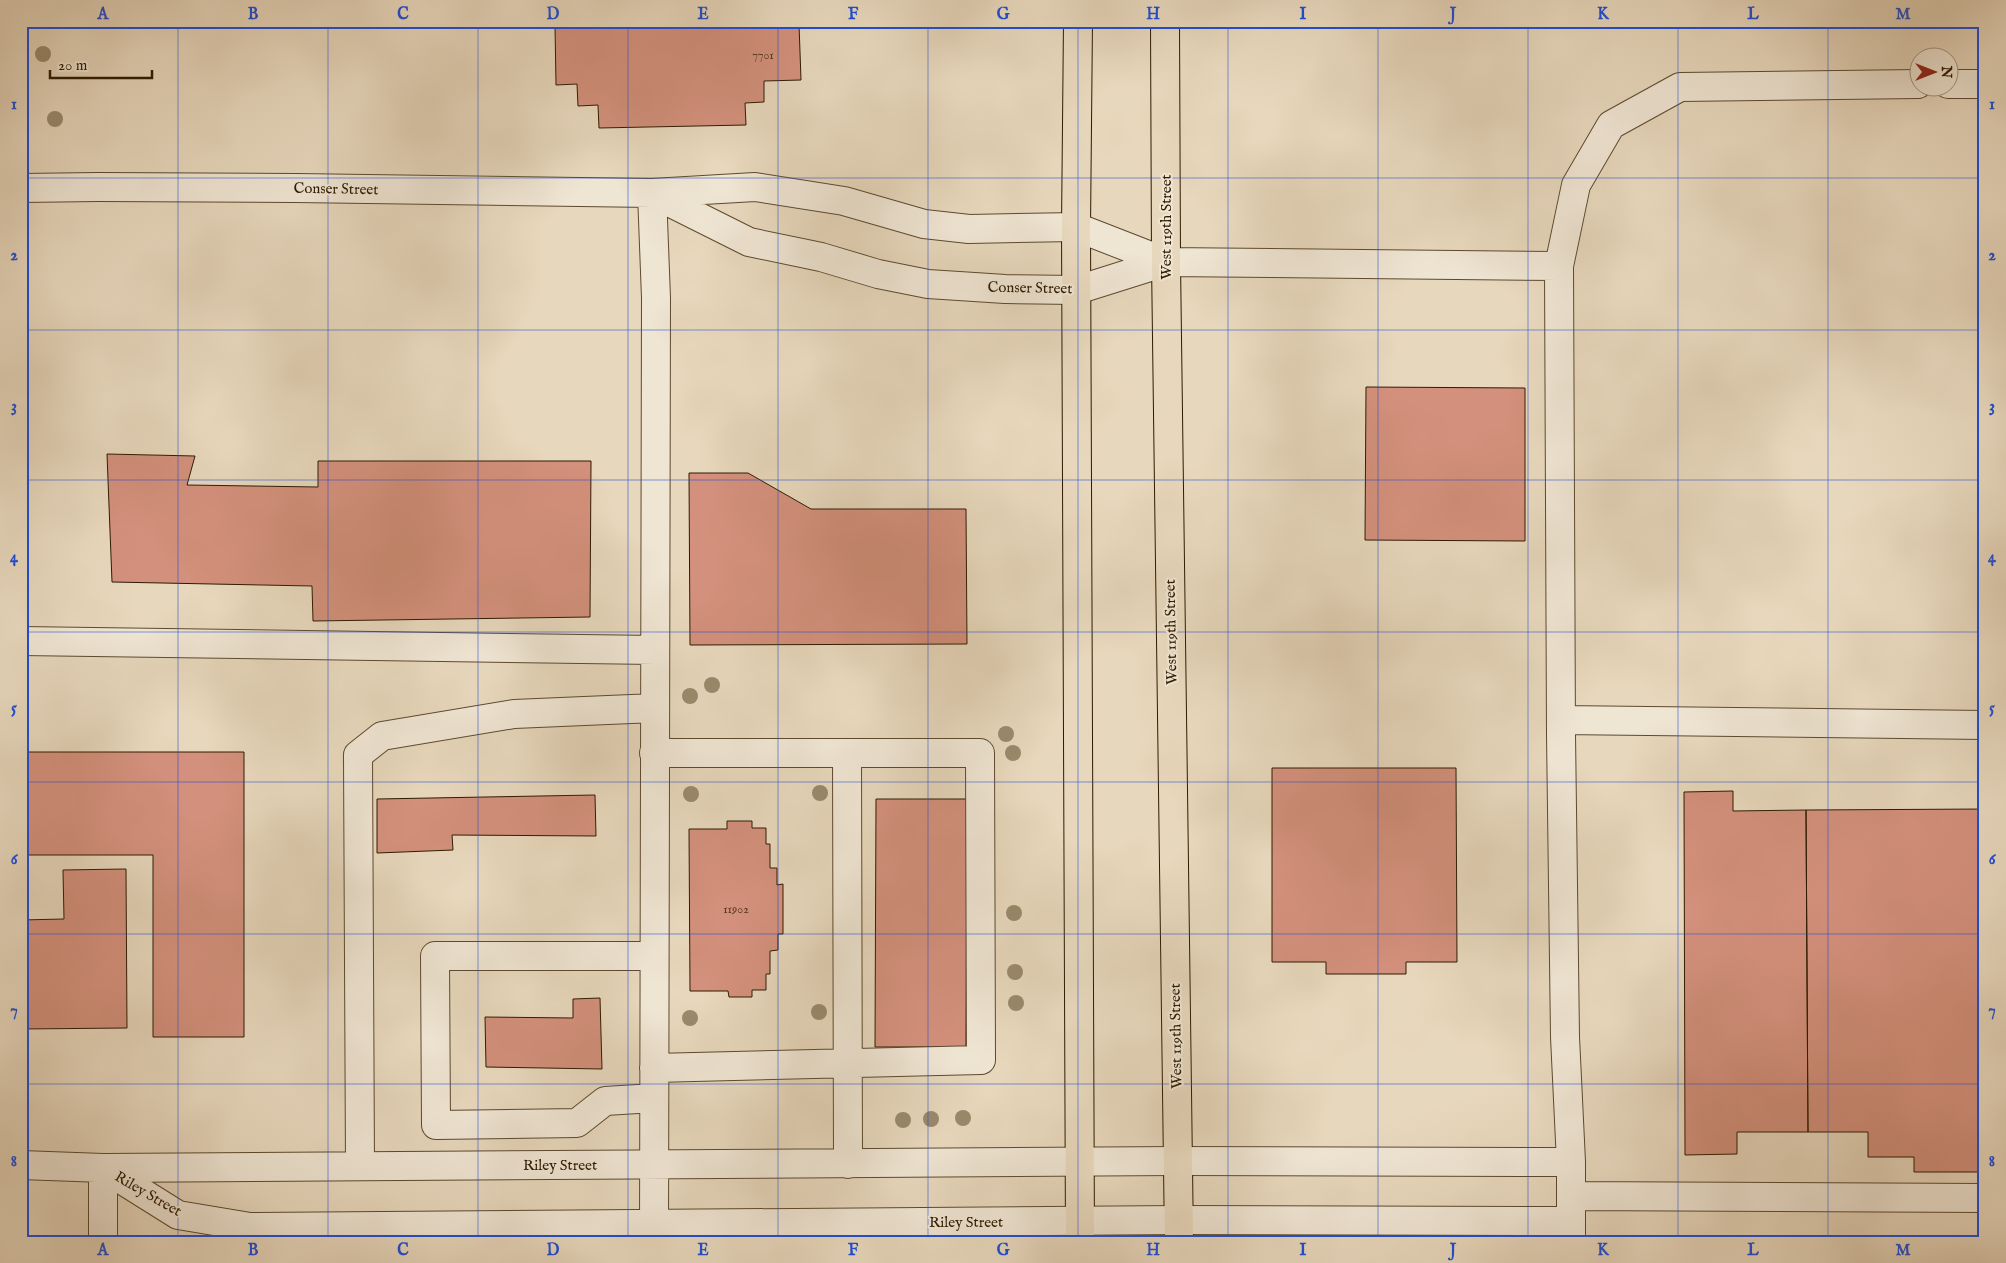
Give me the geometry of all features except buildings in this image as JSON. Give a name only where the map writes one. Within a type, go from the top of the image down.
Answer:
[{"type":"main road","points":[[1078,21],[1076,227],[1080,1232]]},
{"type":"main road","name":"West 119th Street","points":[[1165,21],[1166,262],[1179,1231]]},
{"type":"street","points":[[1571,1220],[1561,720],[1559,266],[1576,185],[1611,126],[1680,87],[1908,84]]},
{"type":"street","points":[[1958,84],[1985,84]]},
{"type":"street","name":"Conser Street","points":[[21,188],[296,188],[652,193],[755,187],[844,201],[933,225],[969,229],[1076,227],[1166,262]]},
{"type":"street","name":"Conser Street","points":[[652,193],[749,242],[821,257],[878,274],[928,284],[1005,289],[1077,290],[1166,262]]},
{"type":"street","points":[[652,193],[656,298],[654,1233]]},
{"type":"street","points":[[1166,262],[1559,266]]},
{"type":"street","points":[[21,641],[655,650]]},
{"type":"street","points":[[360,1166],[358,755],[382,736],[514,714],[655,708]]},
{"type":"street","points":[[1561,720],[1985,725]]},
{"type":"street","points":[[654,753],[980,753],[981,1030],[981,1060],[654,1068]]},
{"type":"street","points":[[846,753],[848,1164]]},
{"type":"street","points":[[654,956],[434,956],[436,1124],[577,1123],[605,1101],[654,1098]]},
{"type":"street","name":"Riley Street","points":[[103,1168],[1178,1161],[1571,1162]]},
{"type":"street","points":[[21,1165],[103,1168],[103,1242]]},
{"type":"street","name":"Riley Street","points":[[103,1168],[178,1215],[250,1227],[654,1233],[1179,1231],[1571,1220],[1985,1198]]}]
